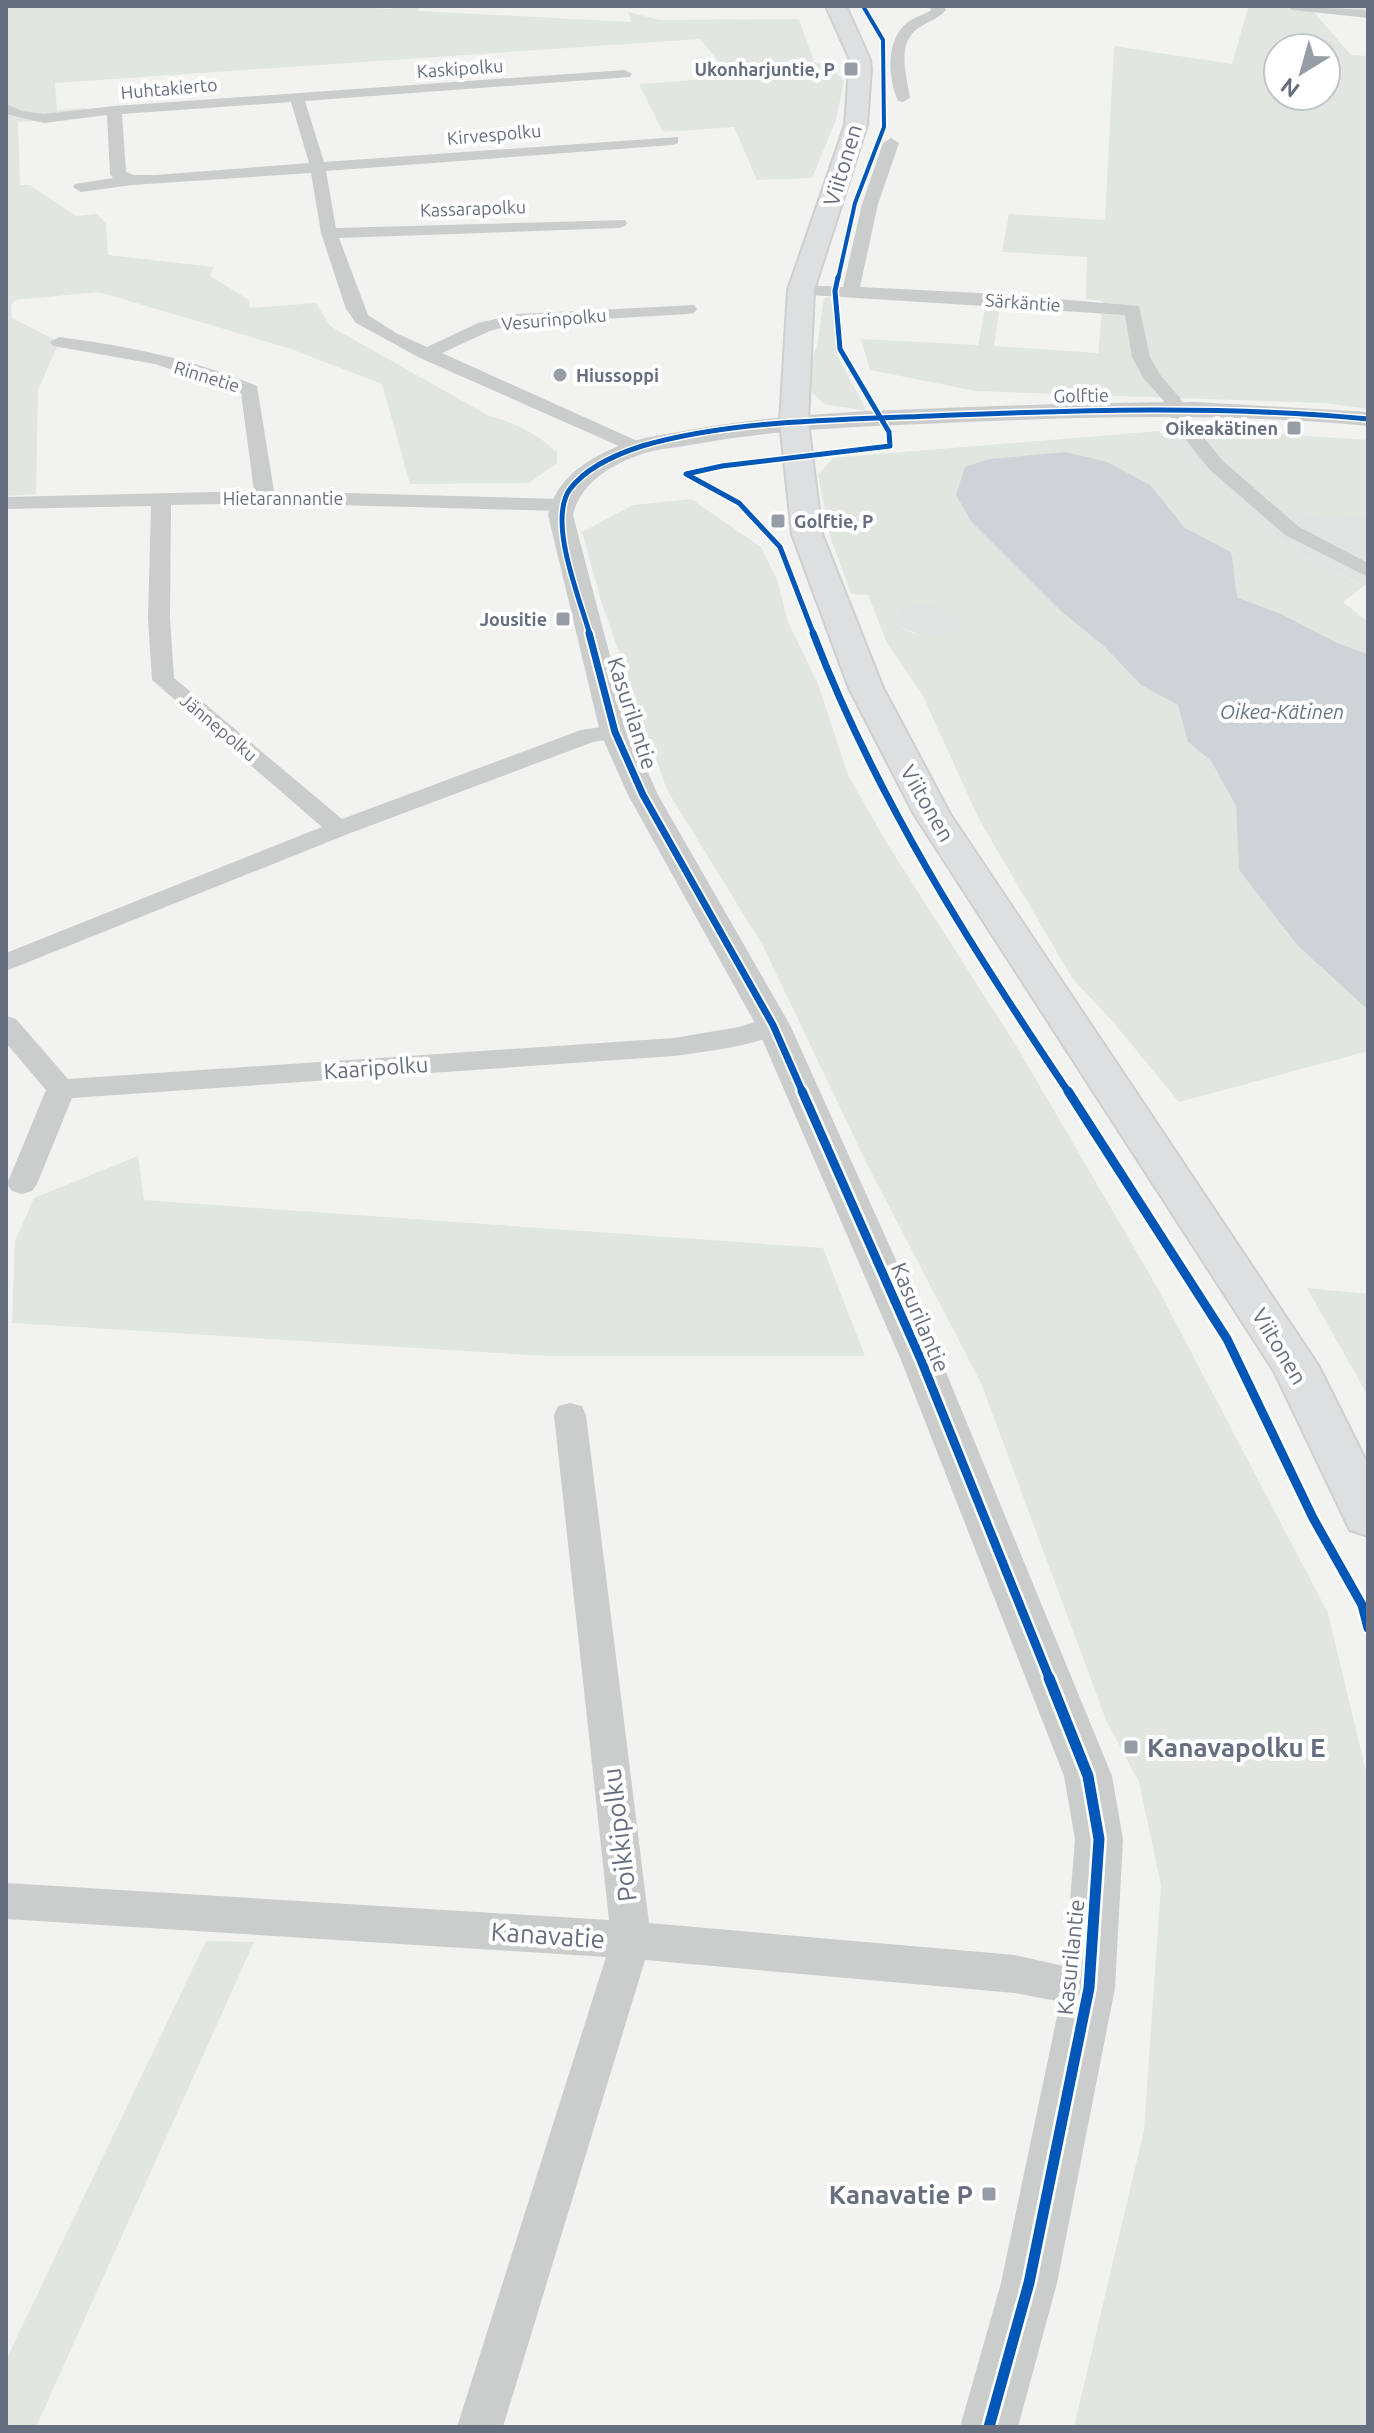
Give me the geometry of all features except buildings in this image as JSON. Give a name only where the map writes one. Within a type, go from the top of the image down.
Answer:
[{"type":"main road","name":"Viitonen","points":[[836,6],[860,60],[856,125],[801,290],[794,422],[807,534],[866,688],[924,800],[1295,1365],[1368,1516]]},
{"type":"street","points":[[903,98],[897,60],[899,40],[912,26],[935,15],[939,10],[937,6]]},
{"type":"street","points":[[1293,6],[1368,14]]},
{"type":"street","name":"Kaskipolku","points":[[297,98],[625,74]]},
{"type":"street","points":[[297,98],[318,168],[329,233],[355,309],[362,319],[426,354],[637,448]]},
{"type":"street","name":"Huhtakierto","points":[[132,180],[118,174],[114,110],[297,98]]},
{"type":"street","points":[[6,108],[19,115],[35,117],[114,110]]},
{"type":"street","name":"Kirvespolku","points":[[318,168],[673,140]]},
{"type":"street","points":[[850,292],[870,204],[891,143]]},
{"type":"street","points":[[81,187],[132,180],[318,168]]},
{"type":"street","name":"Kassarapolku","points":[[329,233],[619,223]]},
{"type":"street","name":"Särkäntie","points":[[801,290],[1133,310],[1141,357],[1153,379],[1177,409]]},
{"type":"street","name":"Vesurinpolku","points":[[426,354],[484,327],[517,319],[688,309]]},
{"type":"street","name":"Rinnetie","points":[[59,342],[107,348],[218,377],[250,390],[265,497]]},
{"type":"street","points":[[1177,409],[1184,425],[1216,465],[1265,509],[1292,531],[1368,571]]},
{"type":"street","name":"Golftie","points":[[794,422],[1177,409],[1368,419]]},
{"type":"street","points":[[560,505],[573,484],[601,464],[637,448],[709,433],[794,422]]},
{"type":"street","name":"Hietarannantie","points":[[6,503],[265,497],[560,505]]},
{"type":"street","name":"Jännepolku","points":[[161,500],[159,618],[163,680],[339,829]]},
{"type":"street","name":"Kasurilantie","points":[[560,505],[562,531],[615,732],[643,795],[773,1025],[921,1360],[1088,1776],[1099,1839],[1089,1988],[1029,2283],[989,2427]]},
{"type":"street","points":[[6,963],[339,829],[589,735],[615,732]]},
{"type":"street","points":[[6,1025],[61,1089],[22,1184]]},
{"type":"street","name":"Kaaripolku","points":[[61,1089],[674,1047],[743,1035],[773,1025]]},
{"type":"street","name":"Poikkipolku","points":[[480,2427],[631,1940],[570,1415]]},
{"type":"street","name":"Kanavatie","points":[[6,1901],[631,1940],[1015,1974],[1089,1988]]},
{"type":"shaded area","points":[[6,6],[348,6],[391,9],[391,6],[418,6],[419,11],[631,22],[628,12],[660,20],[799,19],[814,62],[831,67],[844,81],[836,120],[812,178],[757,180],[734,127],[663,132],[639,84],[694,80],[727,71],[700,39],[55,83],[57,110],[86,108],[80,118],[18,122],[20,185],[30,185],[76,216],[97,214],[106,224],[108,255],[214,267],[210,276],[249,300],[250,308],[316,303],[330,326],[489,416],[534,434],[557,452],[557,463],[529,483],[410,484],[382,384],[291,349],[99,292],[15,300],[11,306],[12,318],[59,342],[38,390],[36,494],[6,496]]},
{"type":"shaded area","points":[[1214,6],[1368,6],[1368,17],[1313,11],[1331,32],[1262,32],[1262,112],[1342,112],[1342,45],[1351,55],[1368,56],[1368,409],[1324,403],[976,391],[870,370],[861,339],[978,345],[986,305],[1000,306],[994,346],[1098,353],[1103,301],[1086,299],[1087,257],[1002,252],[1009,214],[1105,220],[1114,46],[1232,64],[1248,8]]},
{"type":"shaded area","points":[[830,297],[836,324],[837,355],[867,411],[824,404],[810,390],[807,370],[817,346],[824,298]]},
{"type":"shaded area","points":[[1204,429],[1368,440],[1368,511],[1353,516],[1316,517],[1280,506],[1250,485],[1206,443]]},
{"type":"shaded area","points":[[1159,431],[1231,492],[1279,539],[1322,567],[1365,585],[1343,602],[1368,622],[1368,654],[1335,642],[1188,742],[1211,761],[1236,806],[1239,870],[1297,945],[1368,1010],[1368,1051],[1179,1102],[1072,978],[979,819],[922,694],[887,643],[868,595],[851,594],[830,536],[818,475],[833,458]],"holes":[[[923,602],[934,604],[954,618],[953,630],[940,636],[926,637],[899,626],[895,617],[898,608]]]},
{"type":"shaded area","points":[[1205,436],[1206,443],[1267,500],[1362,515],[1368,511],[1368,586],[1322,567],[1279,539],[1231,492],[1164,438]]},
{"type":"shaded area","points":[[691,499],[761,547],[777,579],[788,622],[818,684],[848,775],[888,845],[1017,1047],[1157,1287],[1328,1613],[1368,1780],[1368,2427],[1074,2427],[1144,2130],[1161,1885],[1139,1782],[1106,1720],[981,1383],[868,1166],[763,946],[667,790],[600,598],[582,532],[633,505]]},
{"type":"shaded area","points":[[923,602],[934,604],[954,618],[953,630],[942,637],[924,637],[899,626],[895,617],[898,608]]},
{"type":"shaded area","points":[[138,1156],[144,1200],[823,1248],[865,1356],[546,1356],[12,1323],[15,1241],[34,1198]]},
{"type":"shaded area","points":[[1307,1288],[1368,1294],[1368,1396]]},
{"type":"shaded area","points":[[206,1941],[254,1942],[36,2427],[6,2427],[6,2360]]},
{"type":"water","name":"Oikea-Kätinen","points":[[1066,452],[1107,462],[1150,485],[1185,528],[1231,552],[1238,598],[1368,654],[1368,1010],[1297,945],[1239,870],[1236,806],[1211,761],[1188,742],[1178,705],[1141,685],[1105,647],[1061,611],[971,521],[956,495],[965,467],[990,459]]},
{"type":"cycle path","points":[[863,6],[883,40],[884,127],[855,203],[835,291],[840,349],[889,432],[890,446],[722,466],[686,474],[739,503],[780,547],[838,698],[904,830],[998,987],[1124,1174],[1227,1339],[1313,1518],[1362,1605],[1368,1628]]},
{"type":"cycle path","points":[[989,2427],[1029,2283],[1089,1988],[1099,1839],[1088,1776],[921,1360],[773,1025],[643,795],[615,732],[560,515],[570,489],[580,478],[606,461],[647,445],[742,429],[853,419],[1139,409],[1254,410],[1368,419]]},
{"type":"place","name":"Ukonharjuntie, P","points":[[851,69]]},
{"type":"place","name":"Hiussoppi","points":[[560,375]]},
{"type":"place","name":"Oikeakätinen","points":[[1294,428]]},
{"type":"place","name":"Golftie, P","points":[[778,521]]},
{"type":"place","name":"Jousitie","points":[[563,619]]},
{"type":"place","name":"Kanavapolku E","points":[[1131,1747]]},
{"type":"place","name":"Kanavatie P","points":[[989,2194]]}]
